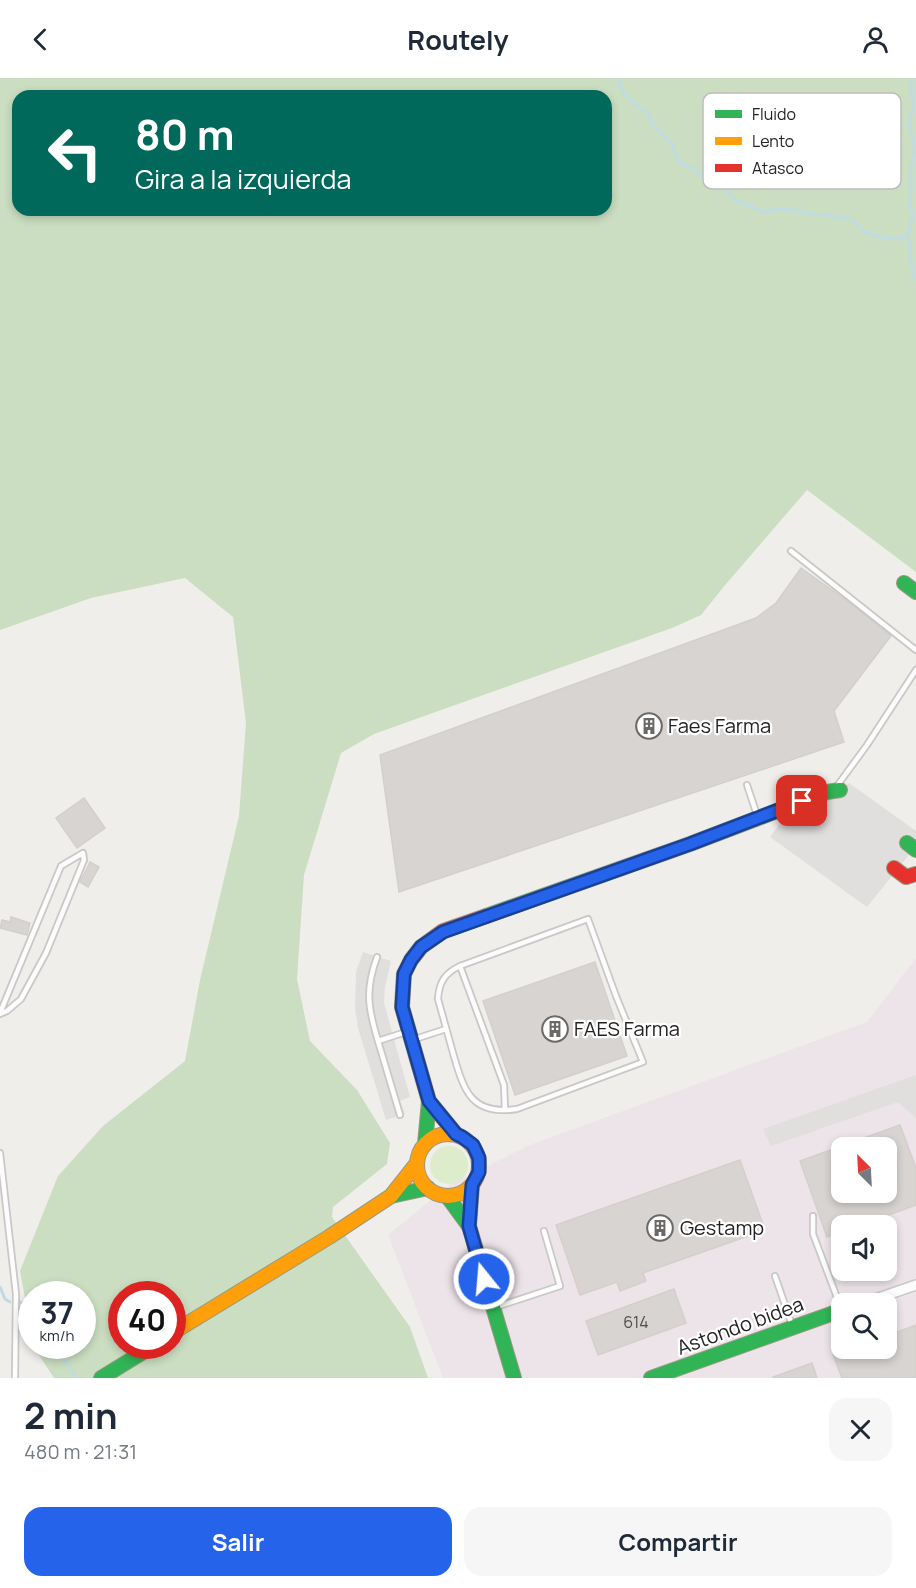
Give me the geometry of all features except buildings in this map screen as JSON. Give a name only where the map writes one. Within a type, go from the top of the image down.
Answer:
[{"type":"street","points":[[904,583],[916,592]]},
{"type":"street","points":[[425,1144],[429,1101],[402,1007],[404,974],[421,947],[443,932],[690,844],[810,798],[837,791]]},
{"type":"street","points":[[894,868],[906,877],[916,874]]},
{"type":"street","points":[[429,1101],[456,1134],[473,1145],[479,1158],[479,1172],[472,1185],[469,1226]]},
{"type":"street","points":[[456,1134],[442,1134],[425,1144],[418,1156],[420,1176],[428,1188],[440,1195],[460,1194],[472,1185]]},
{"type":"street","points":[[186,1325],[391,1196],[417,1163]]},
{"type":"street","points":[[391,1196],[428,1188]]},
{"type":"street","points":[[447,1196],[469,1226],[514,1378]]},
{"type":"street","points":[[893,1293],[916,1285]]},
{"type":"street","name":"Astondo bidea","points":[[651,1378],[831,1314]]},
{"type":"street","points":[[101,1378],[132,1359]]},
{"type":"lane","points":[[791,551],[916,650]]},
{"type":"lane","points":[[837,791],[916,670]]},
{"type":"lane","points":[[747,785],[758,818]]},
{"type":"lane","points":[[83,853],[84,860],[46,953],[21,999],[8,1011],[0,1014],[61,866],[83,853]]},
{"type":"lane","points":[[588,919],[643,1062],[518,1108],[505,1110],[484,1107],[474,1101],[462,1083],[446,1029],[438,999],[439,989],[450,970],[588,919]]},
{"type":"lane","points":[[377,957],[368,995],[372,1021],[400,1115]]},
{"type":"lane","points":[[460,966],[504,1085],[505,1110]]},
{"type":"lane","points":[[378,1041],[446,1029]]},
{"type":"lane","points":[[0,1153],[16,1294],[15,1378]]},
{"type":"lane","points":[[813,1216],[813,1234],[835,1293]]},
{"type":"lane","points":[[493,1308],[560,1286],[544,1231]]},
{"type":"lane","points":[[775,1276],[793,1327]]},
{"type":"shaded area","points":[[849,783],[916,831],[916,846],[867,907],[770,837],[781,822]]},
{"type":"shaded area","points":[[363,952],[391,961],[384,1003],[410,1097],[400,1101],[405,1114],[386,1120],[358,1028],[355,1008],[356,972]]},
{"type":"shaded area","points":[[916,958],[916,1378],[443,1378],[388,1235],[448,1186],[527,1146],[867,1022]]},
{"type":"shaded area","points":[[916,1075],[916,1118],[898,1102],[771,1146],[763,1129]]},
{"type":"green space","points":[[0,78],[916,78],[916,572],[807,490],[701,615],[672,628],[374,734],[341,753],[304,875],[297,979],[310,1041],[357,1090],[390,1143],[387,1164],[333,1207],[332,1217],[410,1327],[428,1378],[54,1378],[42,1359],[96,1359],[96,1281],[22,1281],[20,1271],[58,1176],[103,1126],[185,1061],[200,980],[239,816],[246,723],[233,617],[185,578],[91,598],[0,630]]},
{"type":"green space","points":[[449,1146],[463,1151],[468,1165],[463,1179],[449,1184],[435,1179],[430,1165],[435,1151]]},
{"type":"waterway","points":[[618,78],[628,98],[648,113],[654,126],[672,144],[678,160],[693,168],[703,177]]},
{"type":"waterway","points":[[912,78],[913,108],[909,123],[915,149],[911,167],[909,203],[913,215],[908,235],[911,266],[916,281]]},
{"type":"waterway","points":[[725,189],[735,200],[759,210],[767,212],[775,209],[794,210],[852,219],[865,232],[876,236],[895,239],[908,235]]},
{"type":"waterway","points":[[0,1287],[5,1299],[10,1302]]},
{"type":"waterway","points":[[63,1359],[76,1377]]},
{"type":"traffic: fast","points":[[904,583],[916,592]]},
{"type":"traffic: fast","points":[[486,916],[690,844],[827,792],[840,790]]},
{"type":"traffic: fast","points":[[907,843],[916,850]]},
{"type":"traffic: fast","points":[[425,1144],[429,1101]]},
{"type":"traffic: fast","points":[[469,1226],[472,1185]]},
{"type":"traffic: fast","points":[[391,1196],[428,1188]]},
{"type":"traffic: fast","points":[[447,1196],[469,1226],[514,1378]]},
{"type":"traffic: fast","points":[[651,1378],[831,1314]]},
{"type":"traffic: fast","points":[[101,1378],[132,1359]]},
{"type":"traffic: slow","points":[[448,1134],[460,1136],[470,1143],[477,1153],[479,1165],[477,1177],[470,1187],[460,1194],[448,1196],[436,1194],[426,1187],[419,1177],[417,1165],[419,1153],[426,1143],[436,1136],[448,1134]]},
{"type":"traffic: slow","points":[[186,1324],[329,1237],[391,1196],[417,1163]]},
{"type":"traffic: jam","points":[[894,868],[906,877],[916,874]]},
{"type":"traffic: jam","points":[[456,1134],[429,1101],[402,1007],[404,974],[421,947],[443,931],[486,916]]},
{"type":"place","name":"Faes Farma","points":[[649,726]]},
{"type":"place","name":"FAES Farma","points":[[555,1029]]},
{"type":"place","name":"Gestamp","points":[[660,1228]]},
{"type":"route","points":[[484,1279],[469,1226],[472,1185],[479,1172],[479,1158],[473,1145],[456,1134],[429,1101],[402,1007],[404,974],[411,960],[421,947],[443,932],[690,844],[802,801]]}]
